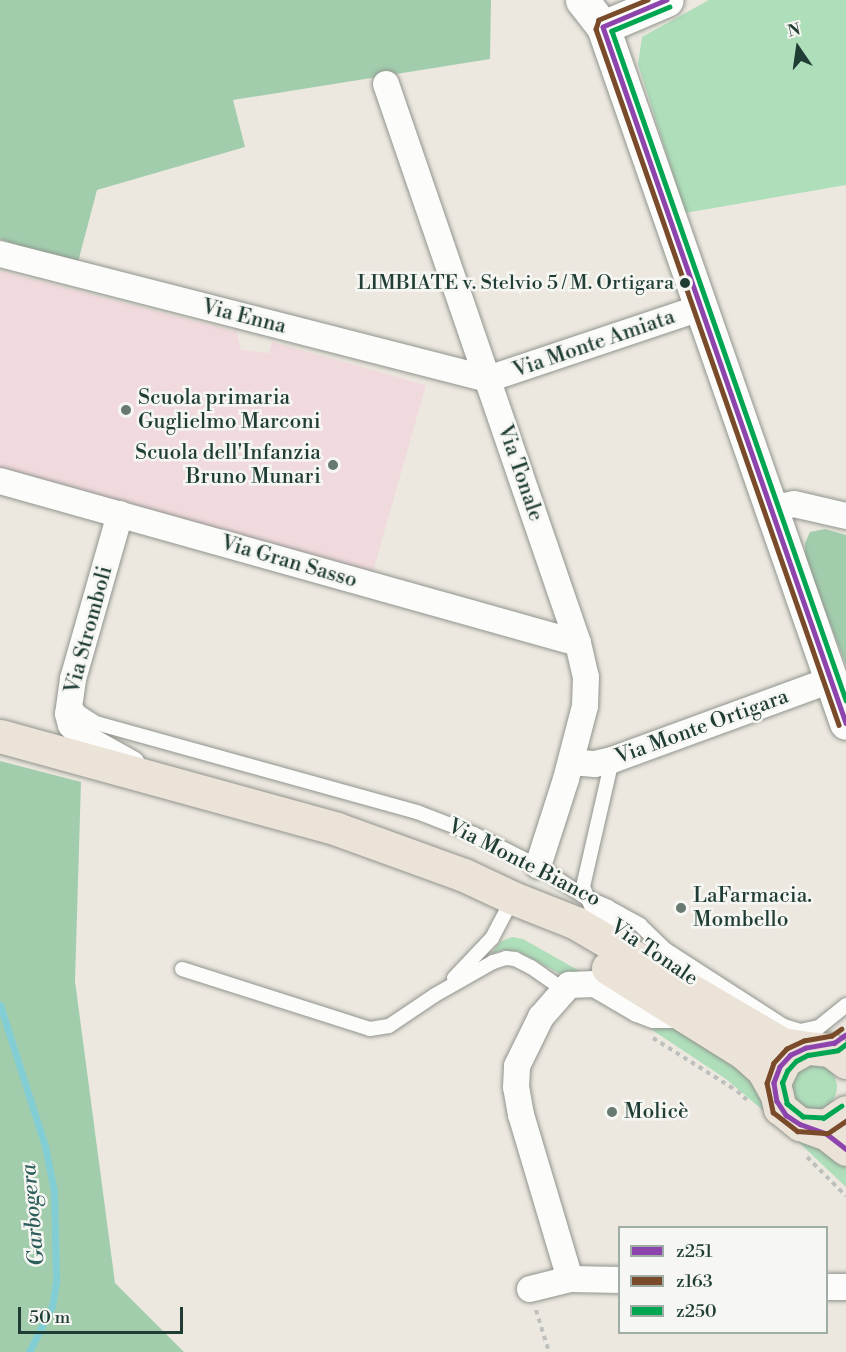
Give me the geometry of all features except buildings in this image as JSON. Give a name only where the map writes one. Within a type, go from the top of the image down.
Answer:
[{"type":"main road","name":"Via Monte Bianco","points":[[14,740],[348,833],[464,875],[513,898],[576,923],[782,1044],[830,1050],[846,1062]]},
{"type":"main road","name":"Via Monte Bianco","points":[[513,898],[551,933],[744,1053],[763,1070],[763,1099],[786,1115],[804,1138]]},
{"type":"main road","points":[[763,1099],[780,1067],[791,1054],[810,1047]]},
{"type":"main road","points":[[804,1138],[834,1123],[846,1112]]},
{"type":"main road","points":[[804,1138],[827,1134],[846,1149]]},
{"type":"street","points":[[582,0],[603,27],[846,723]]},
{"type":"street","points":[[603,27],[668,0]]},
{"type":"street","name":"Via Tonale","points":[[386,84],[578,643],[586,677],[585,706],[571,762],[538,866]]},
{"type":"street","name":"Via Enna","points":[[0,254],[488,379]]},
{"type":"street","name":"Via Monte Amiata","points":[[488,379],[700,308]]},
{"type":"street","name":"Via Gran Sasso","points":[[0,481],[578,643]]},
{"type":"street","points":[[770,508],[794,504],[846,516]]},
{"type":"street","name":"Via Stromboli","points":[[120,514],[73,678],[68,714],[71,725],[82,736],[149,776]]},
{"type":"street","name":"Via Monte Ortigara","points":[[571,762],[595,764],[612,760],[831,680]]},
{"type":"street","points":[[570,1279],[521,1115],[516,1087],[517,1066],[541,1017],[563,989],[582,982],[595,984],[638,1009],[654,1015],[684,1015]]},
{"type":"street","points":[[810,1047],[829,1046],[846,1035]]},
{"type":"street","points":[[530,1289],[570,1279],[618,1280]]},
{"type":"street","points":[[828,1287],[846,1287]]},
{"type":"lane","name":"Via Monte Bianco","points":[[70,700],[79,712],[96,723],[417,812],[474,834],[538,866],[585,897],[608,907],[640,926],[666,950],[784,1026],[800,1031],[819,1027],[846,1005]]},
{"type":"lane","points":[[585,897],[584,875],[612,760]]},
{"type":"lane","name":"Via Tonale","points":[[585,897],[593,911],[741,1012],[751,1027]]},
{"type":"lane","points":[[435,995],[473,960],[492,938],[513,898]]},
{"type":"lane","points":[[182,969],[370,1029],[389,1026],[435,995],[493,962],[506,958],[515,959],[563,989]]},
{"type":"path","points":[[648,1035],[737,1091],[763,1099]]},
{"type":"path","points":[[804,1138],[846,1196]]},
{"type":"path","points":[[530,1289],[549,1352]]},
{"type":"shaded area","name":"Scuola primaria Guglielmo Marconi","points":[[0,271],[237,332],[241,350],[269,353],[272,342],[426,385],[372,575],[0,470]]},
{"type":"green space","points":[[0,0],[491,0],[490,59],[233,100],[245,147],[97,190],[77,266],[0,239]]},
{"type":"green space","points":[[709,0],[846,0],[846,185],[685,213],[638,64],[642,37]]},
{"type":"green space","points":[[825,529],[846,535],[846,665],[805,558],[805,543],[810,532]]},
{"type":"green space","points":[[0,761],[81,782],[75,981],[115,1283],[184,1352],[0,1352]]},
{"type":"green space","points":[[512,937],[523,939],[583,973],[569,975],[558,973],[518,951],[502,950],[491,954],[500,942]]},
{"type":"green space","points":[[601,996],[677,1025],[750,1072],[773,1119],[726,1079]]},
{"type":"green space","points":[[814,1064],[830,1071],[837,1087],[830,1103],[814,1110],[798,1103],[791,1087],[798,1071]]},
{"type":"green space","points":[[791,1135],[846,1160],[846,1187]]},
{"type":"waterway","name":"Garbogera","points":[[0,1005],[45,1146],[54,1191],[56,1282],[52,1306],[29,1352]]},
{"type":"transit line","name":"z163","points":[[648,0],[599,20],[596,29],[839,725]]},
{"type":"transit line","name":"z251","points":[[667,0],[603,27],[846,723]]},
{"type":"transit line","name":"z250","points":[[670,7],[612,31],[846,700]]},
{"type":"transit line","name":"z163","points":[[842,1029],[832,1036],[804,1041],[787,1049],[774,1063],[767,1083],[773,1112],[797,1131],[828,1133],[846,1121]]},
{"type":"transit line","name":"z251","points":[[846,1035],[835,1043],[806,1048],[791,1055],[780,1067],[774,1083],[777,1101],[786,1115],[800,1124],[827,1134],[846,1149]]},
{"type":"transit line","name":"z250","points":[[842,1106],[824,1118],[803,1117],[787,1104],[782,1083],[787,1071],[796,1061],[808,1055],[838,1050],[846,1044]]},
{"type":"place","name":"LIMBIATE v. Stelvio 5 / M. Ortigara","points":[[685,283]]},
{"type":"place","name":"Scuola primaria Guglielmo Marconi","points":[[126,410]]},
{"type":"place","name":"Scuola dell'Infanzia Bruno Munari","points":[[333,465]]},
{"type":"place","name":"LaFarmacia. Mombello","points":[[681,908]]},
{"type":"place","name":"Molicè","points":[[612,1112]]}]
